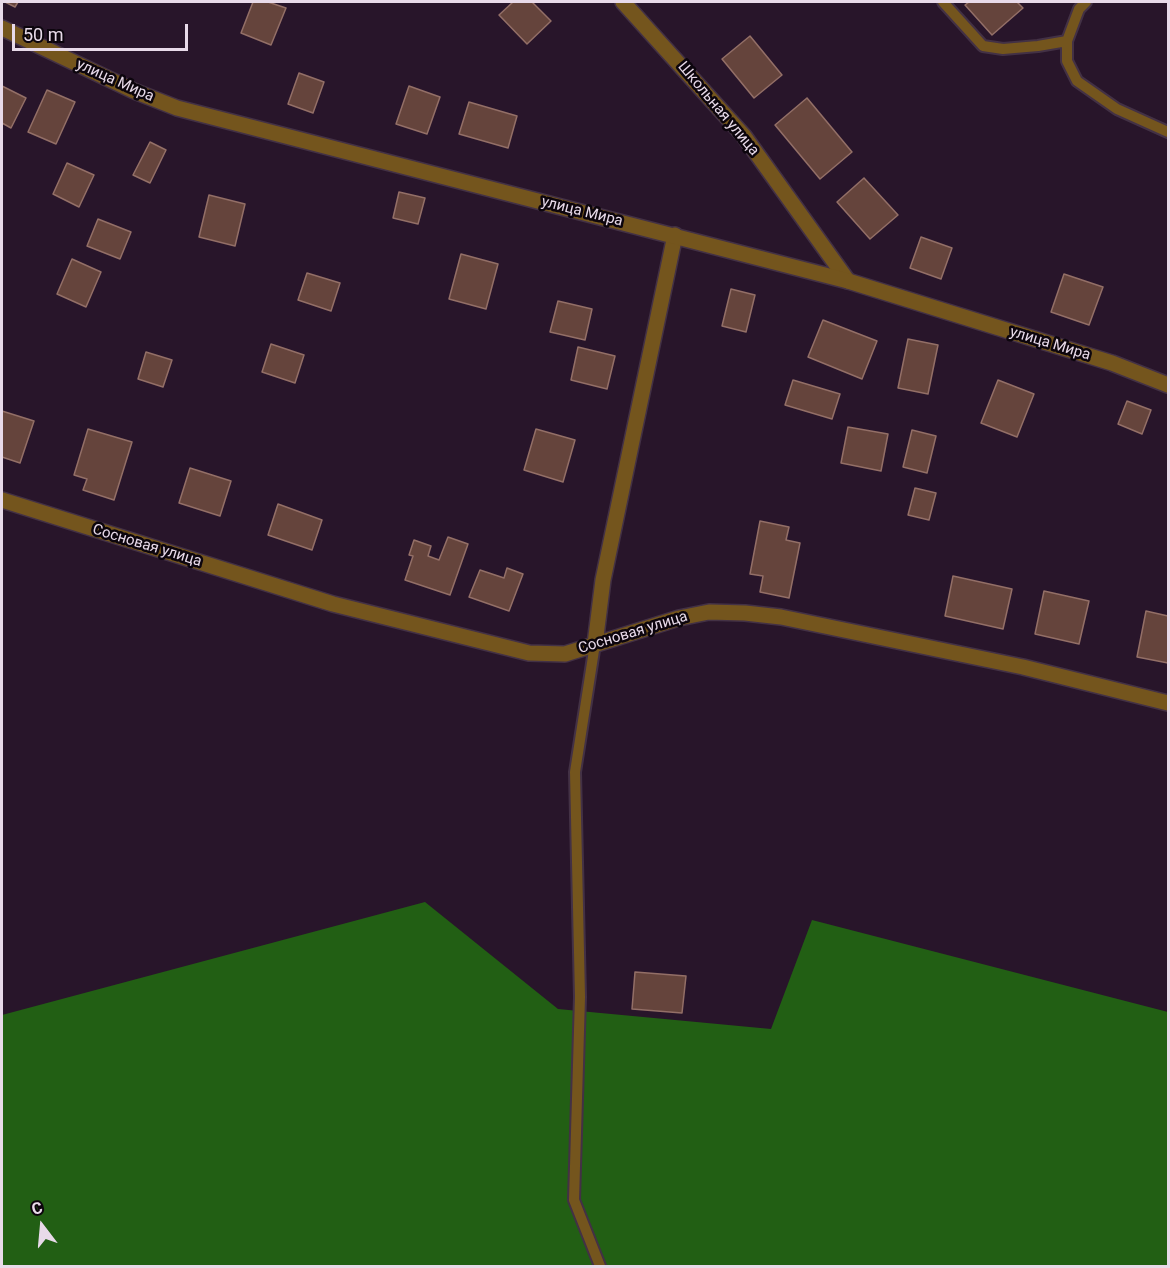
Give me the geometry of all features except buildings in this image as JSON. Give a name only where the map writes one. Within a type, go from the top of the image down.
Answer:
[{"type":"street","name":"Школьная улица","points":[[623,2],[744,136],[848,281]]},
{"type":"street","name":"улица Мира","points":[[2,28],[134,91],[177,108],[848,281],[1112,363],[1168,385]]},
{"type":"street","points":[[595,645],[603,580],[675,236]]},
{"type":"street","name":"Сосновая улица","points":[[2,500],[333,604],[529,653],[565,654],[679,618],[709,612],[745,613],[781,617],[1023,667],[1168,703]]},
{"type":"lane","points":[[943,2],[983,46],[1003,49],[1067,41]]},
{"type":"lane","points":[[1086,2],[1079,9],[1067,41],[1067,61],[1077,81],[1116,109],[1168,132]]},
{"type":"lane","points":[[595,645],[574,772],[579,997],[574,1200],[600,1266]]},
{"type":"green space","points":[[425,902],[558,1009],[771,1029],[812,920],[1168,1012],[1168,1266],[2,1266],[2,1015]]}]
